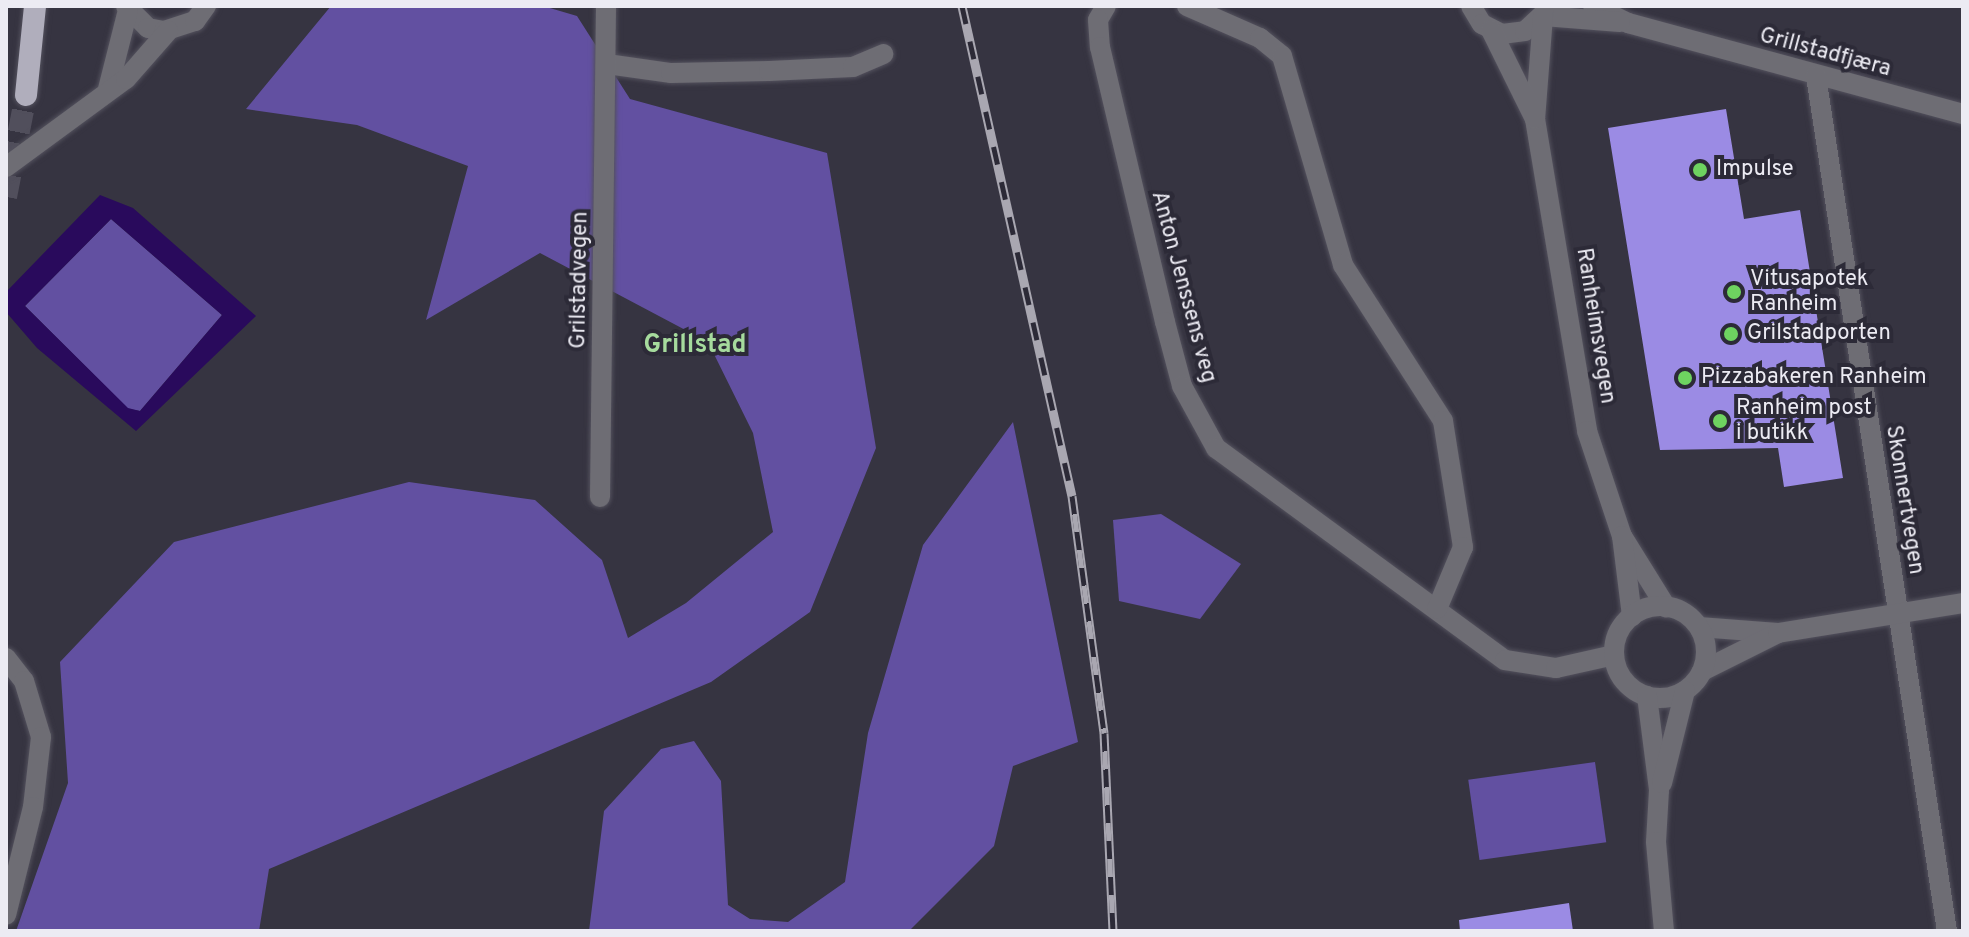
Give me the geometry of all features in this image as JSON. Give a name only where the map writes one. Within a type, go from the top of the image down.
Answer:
[{"type":"highway","points":[[26,95],[35,6]]},
{"type":"street","points":[[6,167],[65,130],[108,89],[126,79],[168,31],[195,21],[206,6]]},
{"type":"street","name":"Grilstadvegen","points":[[600,497],[606,6]]},
{"type":"street","name":"Anton Jenssens veg","points":[[1106,6],[1098,20],[1100,47],[1165,322],[1193,414],[1216,448],[1255,483],[1437,609],[1489,650],[1520,665],[1556,668],[1614,655]]},
{"type":"street","points":[[1187,6],[1260,38],[1282,56],[1343,265],[1443,421],[1463,535],[1461,561],[1437,609]]},
{"type":"street","name":"Grillstadfjæra","points":[[1593,6],[1628,23]]},
{"type":"street","points":[[127,8],[148,28],[168,31]]},
{"type":"street","points":[[108,89],[127,8]]},
{"type":"street","points":[[1467,9],[1491,30],[1514,34],[1545,11]]},
{"type":"street","name":"Grillstadfjæra","points":[[1545,11],[1628,23],[1963,114]]},
{"type":"street","name":"Ranheimsvegen","points":[[1545,11],[1535,119],[1587,431],[1622,536],[1632,616]]},
{"type":"street","name":"Ranheimsvegen","points":[[1491,30],[1535,119]]},
{"type":"street","points":[[607,64],[671,73],[769,71],[853,67],[883,54]]},
{"type":"street","name":"Skonnertvegen","points":[[1816,76],[1947,931]]},
{"type":"street","name":"Ranheimsvegen","points":[[1622,536],[1639,555],[1666,607]]},
{"type":"street","points":[[1685,691],[1647,696],[1624,681],[1614,655],[1619,633],[1632,616],[1666,607],[1699,627],[1778,633],[1963,603]]},
{"type":"street","points":[[1699,627],[1706,649],[1702,671]]},
{"type":"street","points":[[1659,790],[1685,691],[1702,671],[1778,633]]},
{"type":"street","points":[[6,658],[24,681],[41,737],[33,807],[6,915]]},
{"type":"street","points":[[1647,696],[1659,790],[1664,931]]},
{"type":"shaded area","points":[[331,6],[543,6],[577,16],[630,99],[827,153],[876,448],[810,612],[711,682],[269,869],[259,931],[16,931],[68,783],[60,662],[174,542],[409,482],[535,500],[602,560],[628,638],[686,603],[773,532],[753,433],[708,342],[540,253],[426,320],[468,166],[357,125],[246,109]]},
{"type":"shaded area","points":[[100,195],[133,208],[256,316],[136,431],[37,348],[6,312],[8,290]],"holes":[[[111,219],[222,315],[140,411],[128,408],[25,306]]]},
{"type":"shaded area","points":[[111,219],[222,315],[140,411],[128,409],[25,306]]},
{"type":"shaded area","points":[[1013,422],[1078,742],[1013,766],[994,846],[909,931],[589,931],[604,811],[661,749],[694,741],[721,781],[728,905],[750,919],[788,922],[845,882],[868,733],[923,545]]},
{"type":"shaded area","points":[[1161,514],[1241,564],[1200,619],[1119,601],[1113,520]]},
{"type":"shaded area","points":[[1595,762],[1606,842],[1480,860],[1468,780]]},
{"type":"building","name":"Grilstadporten","points":[[1726,109],[1744,219],[1800,210],[1843,478],[1784,487],[1778,448],[1660,450],[1608,128]]},
{"type":"building","points":[[1569,903],[1573,931],[1460,931],[1459,920]]},
{"type":"tunnel","points":[[6,197],[26,95]]},
{"type":"railway","points":[[962,6],[1072,496],[1104,733],[1113,931]]},
{"type":"place","name":"Impulse","points":[[1700,170]]},
{"type":"place","name":"Vitusapotek Ranheim","points":[[1734,292]]},
{"type":"place","name":"Grilstadporten","points":[[1731,334]]},
{"type":"place","name":"Pizzabakeren Ranheim","points":[[1685,378]]},
{"type":"place","name":"Ranheim post i butikk","points":[[1720,421]]},
{"type":"district","name":"Grillstad","points":[[695,346]]}]
